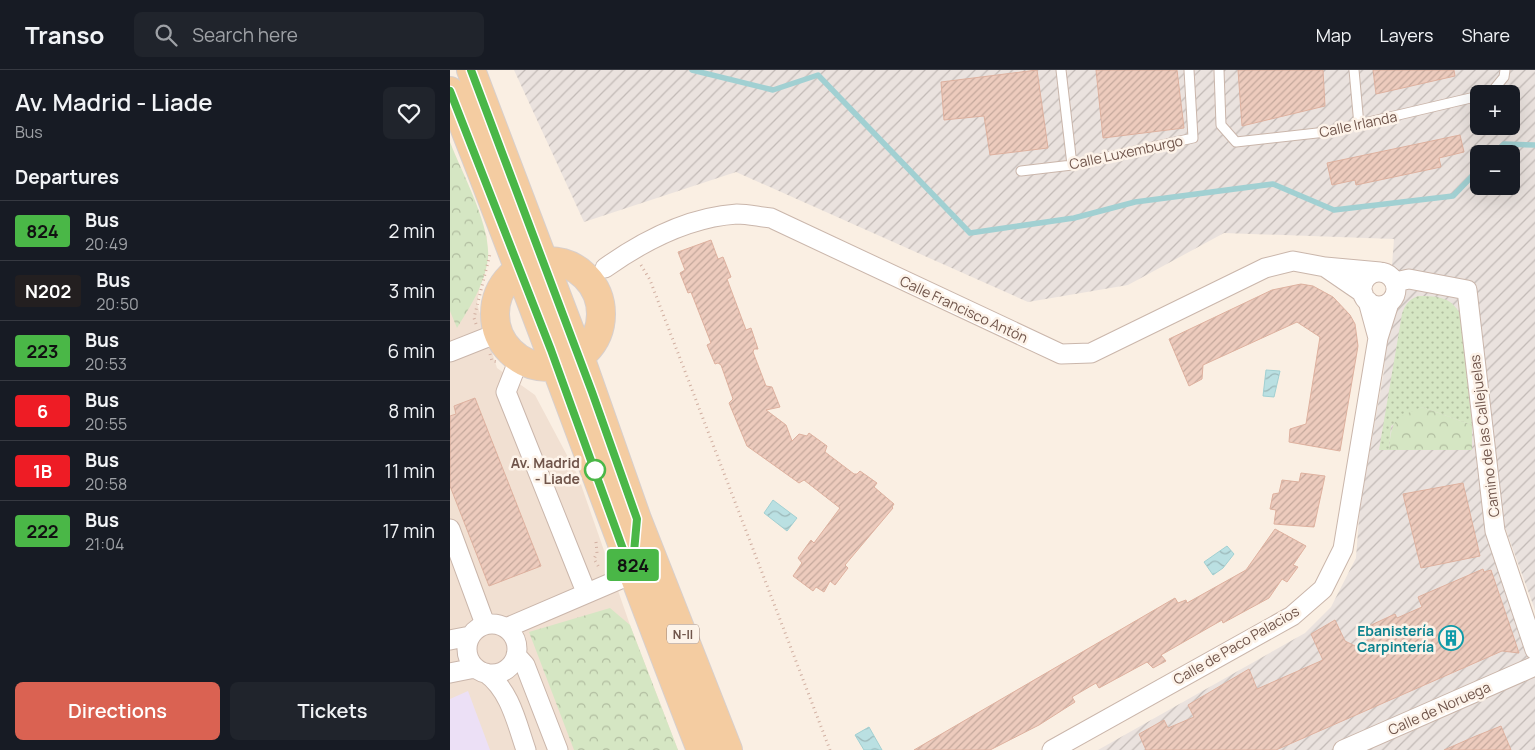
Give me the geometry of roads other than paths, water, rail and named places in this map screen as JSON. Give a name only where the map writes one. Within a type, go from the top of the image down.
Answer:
[{"type":"main road","name":"N-II","points":[[471,70],[532,264],[568,362],[632,574],[701,750]]},
{"type":"main road","name":"N-II","points":[[450,91],[532,264]]},
{"type":"main road","points":[[555,260],[572,266],[586,276],[596,292],[601,309],[599,327],[592,344],[568,362],[535,366],[519,359],[507,348],[498,333],[494,319],[495,304],[500,290],[508,277],[532,264],[555,260]]},
{"type":"main road","name":"N-II","points":[[568,362],[637,519],[728,750]]},
{"type":"street","name":"Calle Francisco Antón","points":[[605,268],[631,249],[702,219],[738,214],[771,218],[1061,354],[1092,353],[1265,268],[1293,261],[1388,277]]},
{"type":"street","points":[[1325,267],[1378,306],[1389,302]]},
{"type":"street","points":[[1378,338],[1362,287],[1366,277],[1370,274],[1388,277]]},
{"type":"street","name":"Calle de Paco Palacios","points":[[1052,750],[1292,616],[1323,589],[1343,549],[1378,338],[1389,302],[1396,291],[1388,277]]},
{"type":"street","name":"Camino de las Callejuelas","points":[[1388,277],[1467,290],[1495,531],[1535,650]]},
{"type":"street","points":[[450,352],[498,333]]},
{"type":"street","points":[[519,359],[506,392],[586,592]]},
{"type":"street","points":[[506,628],[586,592],[632,574],[637,519]]},
{"type":"street","points":[[450,529],[485,624]]},
{"type":"street","points":[[450,673],[481,671],[496,674],[505,670],[512,664],[516,655],[516,640],[506,628],[499,624],[485,624],[476,629],[470,636],[467,653],[481,671],[496,680],[504,694],[526,750]]},
{"type":"street","points":[[450,640],[470,636]]},
{"type":"street","points":[[516,655],[525,665],[558,750]]},
{"type":"street","name":"Calle de Noruega","points":[[1343,750],[1535,666]]},
{"type":"lane","points":[[1061,70],[1072,165]]},
{"type":"lane","name":"Calle Luxemburgo","points":[[1021,171],[1072,165],[1193,138],[1189,70]]},
{"type":"lane","name":"Calle Irlanda","points":[[1219,70],[1221,124],[1236,142],[1326,132],[1470,98]]},
{"type":"lane","points":[[1354,70],[1359,125]]},
{"type":"lane","points":[[1497,85],[1504,77],[1505,70]]},
{"type":"water","points":[[1266,370],[1280,371],[1274,397],[1263,396]]},
{"type":"water","points":[[773,500],[797,518],[787,531],[764,513]]},
{"type":"water","points":[[1227,546],[1234,554],[1223,568],[1213,575],[1204,562]]},
{"type":"water","points":[[869,727],[882,750],[864,750],[855,735]]},
{"type":"waterway","points":[[692,70],[773,90],[818,75],[970,233],[1074,218],[1135,202],[1273,184],[1334,210],[1453,196],[1470,178]]},
{"type":"waterway","points":[[1503,145],[1535,145]]},
{"type":"place","name":"Av. Madrid - Liade","points":[[595,470]]},
{"type":"place","name":"Ebanistería Carpintería","points":[[1451,638]]}]
